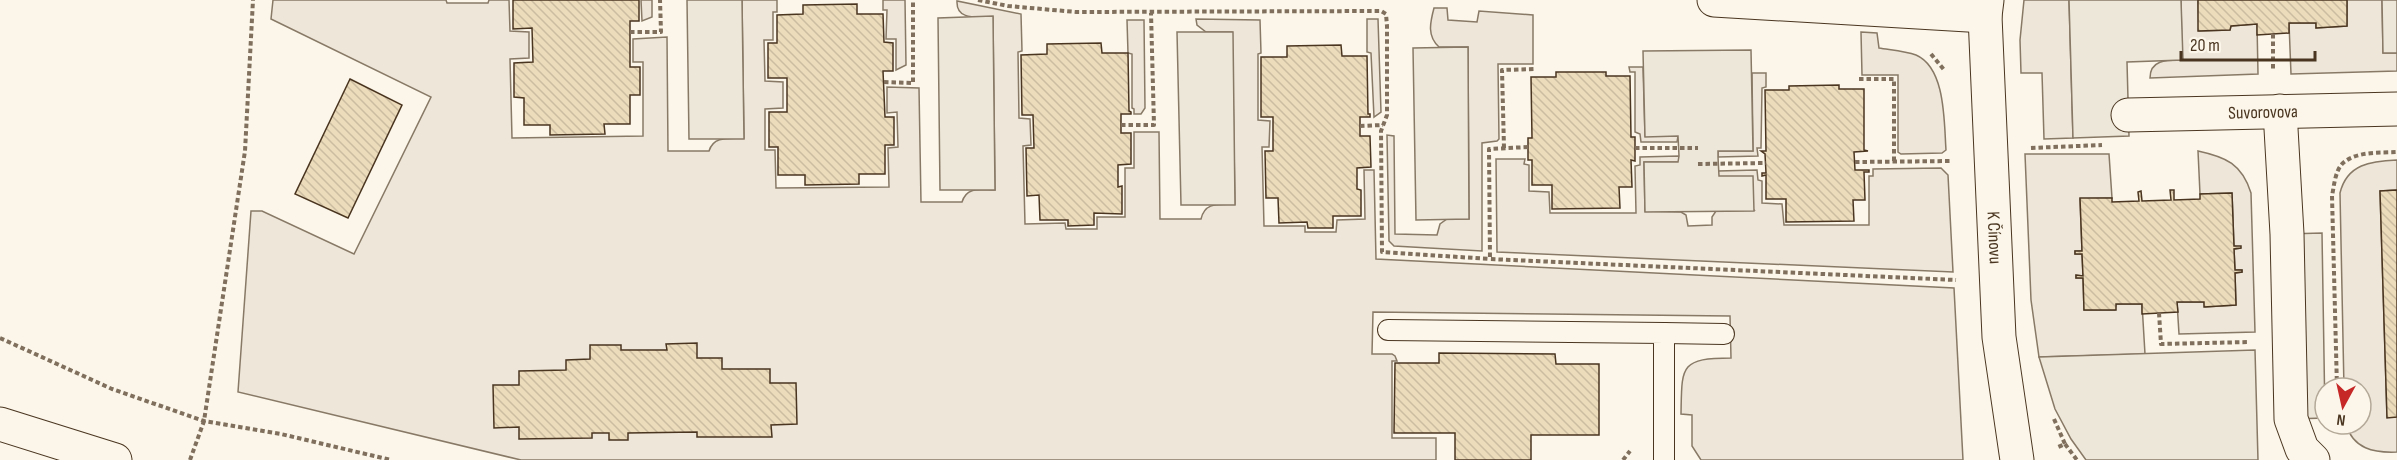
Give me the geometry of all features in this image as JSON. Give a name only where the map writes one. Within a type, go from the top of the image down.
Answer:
[{"type":"street","name":"K Čínovu","points":[[1714,0],[1986,8],[1999,337],[2017,460]]},
{"type":"street","name":"Suvorovova","points":[[2128,115],[2277,96],[2397,110]]},
{"type":"street","points":[[2277,96],[2287,234],[2291,419],[2302,449],[2313,460]]},
{"type":"street","points":[[0,424],[115,460]]},
{"type":"lane","points":[[1388,330],[1724,334]]},
{"type":"lane","points":[[1664,333],[1664,460]]},
{"type":"path","points":[[190,460],[204,422],[245,151],[253,0]]},
{"type":"path","points":[[630,32],[661,32],[660,0]]},
{"type":"path","points":[[884,82],[913,82],[913,0]]},
{"type":"path","points":[[978,0],[1008,6],[1076,12],[1381,11],[1386,14],[1387,115],[1381,131],[1382,252],[1963,281]]},
{"type":"path","points":[[1121,125],[1154,125],[1151,13]]},
{"type":"path","points":[[2273,34],[2277,96]]},
{"type":"path","points":[[1926,51],[1945,69],[1948,80]]},
{"type":"path","points":[[1504,148],[1502,70],[1534,69]]},
{"type":"path","points":[[1859,80],[1894,79],[1894,162]]},
{"type":"path","points":[[1360,126],[1383,125]]},
{"type":"path","points":[[2030,148],[2109,145]]},
{"type":"path","points":[[1490,259],[1489,148],[1528,147]]},
{"type":"path","points":[[1635,148],[1698,148]]},
{"type":"path","points":[[2337,376],[2332,195],[2337,175],[2343,164],[2359,156],[2397,152]]},
{"type":"path","points":[[1855,162],[1956,161]]},
{"type":"path","points":[[1698,164],[1766,163]]},
{"type":"path","points":[[2159,313],[2161,344],[2250,342]]},
{"type":"path","points":[[0,338],[112,389],[204,422],[281,434],[391,460]]},
{"type":"path","points":[[2065,444],[2077,460]]},
{"type":"shaded area","points":[[273,0],[446,0],[447,3],[488,3],[489,0],[509,0],[510,31],[529,32],[529,58],[510,59],[512,138],[643,136],[643,62],[633,62],[633,39],[667,37],[668,151],[709,151],[711,146],[719,140],[744,138],[742,0],[777,0],[777,12],[773,12],[773,40],[764,40],[765,81],[783,82],[783,108],[765,109],[765,150],[775,150],[776,188],[889,187],[888,148],[898,147],[897,112],[887,113],[887,87],[919,88],[921,202],[962,202],[967,193],[971,191],[995,190],[993,17],[965,15],[960,12],[957,1],[1021,14],[1022,51],[1018,52],[1019,118],[1030,119],[1031,145],[1023,146],[1025,224],[1065,223],[1066,229],[1097,229],[1097,217],[1125,217],[1125,168],[1134,168],[1134,132],[1159,132],[1160,219],[1201,219],[1206,209],[1210,207],[1219,204],[1235,204],[1232,32],[1206,32],[1197,25],[1196,19],[1260,20],[1258,120],[1270,121],[1269,147],[1262,147],[1264,226],[1305,226],[1305,232],[1336,232],[1337,220],[1365,219],[1364,170],[1374,170],[1376,259],[1954,288],[1963,460],[1701,460],[1692,446],[1692,415],[1681,414],[1682,385],[1687,368],[1693,363],[1714,358],[1731,358],[1730,316],[1373,312],[1372,354],[1392,354],[1397,361],[1392,361],[1392,438],[1436,438],[1436,460],[521,460],[238,392],[251,211],[262,211],[354,254],[431,97],[271,19]]},
{"type":"shaded area","points":[[641,0],[652,0],[652,17],[642,21]]},
{"type":"shaded area","points":[[687,0],[742,0],[744,139],[689,139]]},
{"type":"shaded area","points":[[883,0],[905,0],[906,65],[896,70],[896,39],[886,39],[887,10],[883,10]]},
{"type":"shaded area","points":[[2024,0],[2069,0],[2073,138],[2044,139],[2042,73],[2021,73],[2020,40]]},
{"type":"shaded area","points":[[2069,0],[2181,0],[2183,60],[2127,62],[2129,136],[2073,138]]},
{"type":"shaded area","points":[[2181,0],[2198,0],[2199,31],[2230,30],[2231,26],[2257,24],[2258,74],[2150,78],[2156,64],[2182,60]]},
{"type":"shaded area","points":[[2347,0],[2382,0],[2383,53],[2397,53],[2397,71],[2291,74],[2289,23],[2316,23],[2316,28],[2347,26]]},
{"type":"shaded area","points":[[2382,0],[2397,0],[2397,53],[2383,53]]},
{"type":"shaded area","points":[[1434,8],[1447,8],[1448,20],[1477,22],[1479,11],[1533,15],[1533,64],[1498,64],[1499,139],[1482,143],[1482,251],[1394,246],[1389,241],[1387,135],[1394,136],[1395,234],[1437,235],[1440,224],[1447,219],[1469,219],[1468,47],[1439,47],[1435,43],[1430,29]]},
{"type":"shaded area","points":[[993,16],[995,190],[940,190],[938,18]]},
{"type":"shaded area","points":[[1367,19],[1378,19],[1381,112],[1374,117],[1371,53],[1367,52]]},
{"type":"shaded area","points":[[1127,20],[1144,20],[1145,108],[1141,114],[1134,114],[1132,108],[1132,54],[1128,53]]},
{"type":"shaded area","points":[[1177,32],[1233,32],[1235,205],[1181,205]]},
{"type":"shaded area","points":[[1861,32],[1877,33],[1879,48],[1916,55],[1926,62],[1933,72],[1942,97],[1944,112],[1946,150],[1942,153],[1901,154],[1898,152],[1898,75],[1862,75]]},
{"type":"shaded area","points":[[1468,47],[1469,219],[1416,220],[1413,48]]},
{"type":"shaded area","points":[[1751,50],[1753,151],[1718,151],[1718,157],[1719,176],[1753,176],[1754,211],[1645,212],[1644,162],[1678,162],[1679,156],[1678,136],[1645,137],[1643,51]]},
{"type":"shaded area","points":[[1629,67],[1643,67],[1645,136],[1678,136],[1677,142],[1641,142],[1640,134],[1635,132],[1635,72],[1630,72]]},
{"type":"shaded area","points":[[1752,73],[1766,73],[1766,87],[1762,88],[1761,148],[1757,148],[1758,156],[1718,157],[1718,151],[1753,151]]},
{"type":"shaded area","points":[[2198,151],[2232,163],[2243,175],[2251,193],[2255,332],[2179,334],[2177,302],[2204,302],[2205,307],[2236,305],[2235,273],[2242,272],[2242,270],[2235,270],[2234,249],[2241,248],[2234,246],[2232,193],[2200,194]]},
{"type":"shaded area","points":[[2025,154],[2109,154],[2112,198],[2080,199],[2082,251],[2075,251],[2075,254],[2082,254],[2083,276],[2076,275],[2076,278],[2083,278],[2084,310],[2115,310],[2116,304],[2142,304],[2145,354],[2039,357],[2031,300]]},
{"type":"shaded area","points":[[1679,156],[1679,162],[1644,162],[1645,211],[1681,212],[1686,215],[1688,226],[1712,225],[1712,217],[1716,211],[1754,210],[1718,176],[1718,171],[1757,170],[1758,180],[1762,181],[1762,203],[1782,204],[1784,225],[1869,225],[1869,176],[1873,176],[1873,169],[1941,168],[1948,175],[1953,272],[1497,252],[1496,159],[1525,159],[1524,164],[1529,165],[1529,191],[1549,192],[1550,213],[1636,213],[1635,166],[1640,165],[1640,157]]},
{"type":"shaded area","points":[[2397,160],[2397,190],[2380,191],[2387,417],[2397,417],[2397,452],[2366,448],[2352,436],[2373,436],[2373,376],[2344,376],[2340,193],[2343,183],[2354,170],[2369,163]]},
{"type":"shaded area","points":[[2322,233],[2324,376],[2313,376],[2313,418],[2291,419],[2287,234]]},
{"type":"shaded area","points":[[2255,350],[2258,460],[2086,460],[2071,439],[2055,409],[2039,357]]},
{"type":"building","points":[[513,0],[639,0],[639,21],[630,21],[630,67],[640,67],[640,95],[630,95],[630,124],[604,124],[605,134],[550,135],[550,125],[524,125],[524,98],[514,97],[514,63],[533,62],[532,28],[513,29]]},
{"type":"building","points":[[2198,0],[2347,0],[2347,26],[2316,28],[2316,23],[2289,23],[2289,33],[2257,35],[2257,24],[2231,26],[2230,30],[2198,31]]},
{"type":"building","points":[[857,4],[857,14],[883,14],[884,42],[893,43],[893,71],[883,71],[885,117],[894,117],[894,145],[885,145],[885,174],[859,174],[859,184],[805,185],[805,175],[778,175],[778,147],[769,147],[769,112],[787,112],[787,78],[768,78],[768,43],[777,43],[777,15],[803,14],[803,5]]},
{"type":"building","points":[[1101,43],[1102,53],[1128,53],[1129,111],[1131,114],[1121,114],[1121,133],[1131,133],[1131,164],[1118,165],[1118,187],[1122,186],[1122,214],[1094,213],[1094,225],[1068,226],[1068,220],[1040,220],[1039,195],[1027,196],[1026,148],[1034,148],[1033,115],[1022,115],[1021,55],[1047,54],[1047,44]]},
{"type":"building","points":[[1341,45],[1342,56],[1367,56],[1368,114],[1370,117],[1360,117],[1360,136],[1370,136],[1371,167],[1357,168],[1357,189],[1361,190],[1361,216],[1333,216],[1333,228],[1308,228],[1307,222],[1279,223],[1278,198],[1266,198],[1265,151],[1273,151],[1273,117],[1261,117],[1261,57],[1287,57],[1287,46]]},
{"type":"building","points":[[1556,72],[1606,72],[1606,76],[1630,76],[1631,137],[1635,137],[1635,161],[1631,160],[1632,187],[1619,187],[1620,208],[1552,209],[1552,185],[1532,185],[1532,160],[1528,160],[1528,138],[1532,138],[1531,77],[1556,77]]},
{"type":"building","points":[[350,79],[402,105],[348,218],[295,194]]},
{"type":"building","points":[[1839,85],[1839,89],[1864,89],[1864,150],[1868,151],[1854,152],[1855,170],[1869,170],[1869,172],[1864,172],[1865,200],[1853,200],[1854,221],[1786,222],[1786,199],[1766,199],[1766,175],[1762,176],[1762,173],[1766,173],[1765,154],[1761,151],[1766,151],[1765,90],[1789,90],[1789,86]]},
{"type":"building","points":[[2170,190],[2174,190],[2174,200],[2200,199],[2200,194],[2232,193],[2234,246],[2241,246],[2241,248],[2234,249],[2235,270],[2242,270],[2242,272],[2235,273],[2236,305],[2204,307],[2204,302],[2177,302],[2178,312],[2142,314],[2142,304],[2116,304],[2116,310],[2084,310],[2083,278],[2076,278],[2076,275],[2083,276],[2082,254],[2075,254],[2075,251],[2082,251],[2080,198],[2112,198],[2112,202],[2139,201],[2138,192],[2141,191],[2142,201],[2171,200]]},
{"type":"building","points":[[2397,190],[2397,417],[2387,418],[2380,191]]},
{"type":"building","points":[[697,343],[697,358],[722,358],[722,369],[770,369],[770,383],[796,383],[797,424],[771,425],[772,437],[697,437],[697,432],[628,433],[628,440],[609,440],[609,433],[592,433],[592,438],[519,439],[519,427],[494,428],[493,385],[519,385],[519,371],[566,370],[566,360],[590,359],[590,345],[621,345],[621,350],[667,350],[666,344]]},
{"type":"building","points":[[1439,353],[1555,354],[1556,364],[1599,364],[1599,435],[1531,435],[1531,460],[1455,460],[1455,433],[1394,433],[1395,363],[1439,363]]}]
